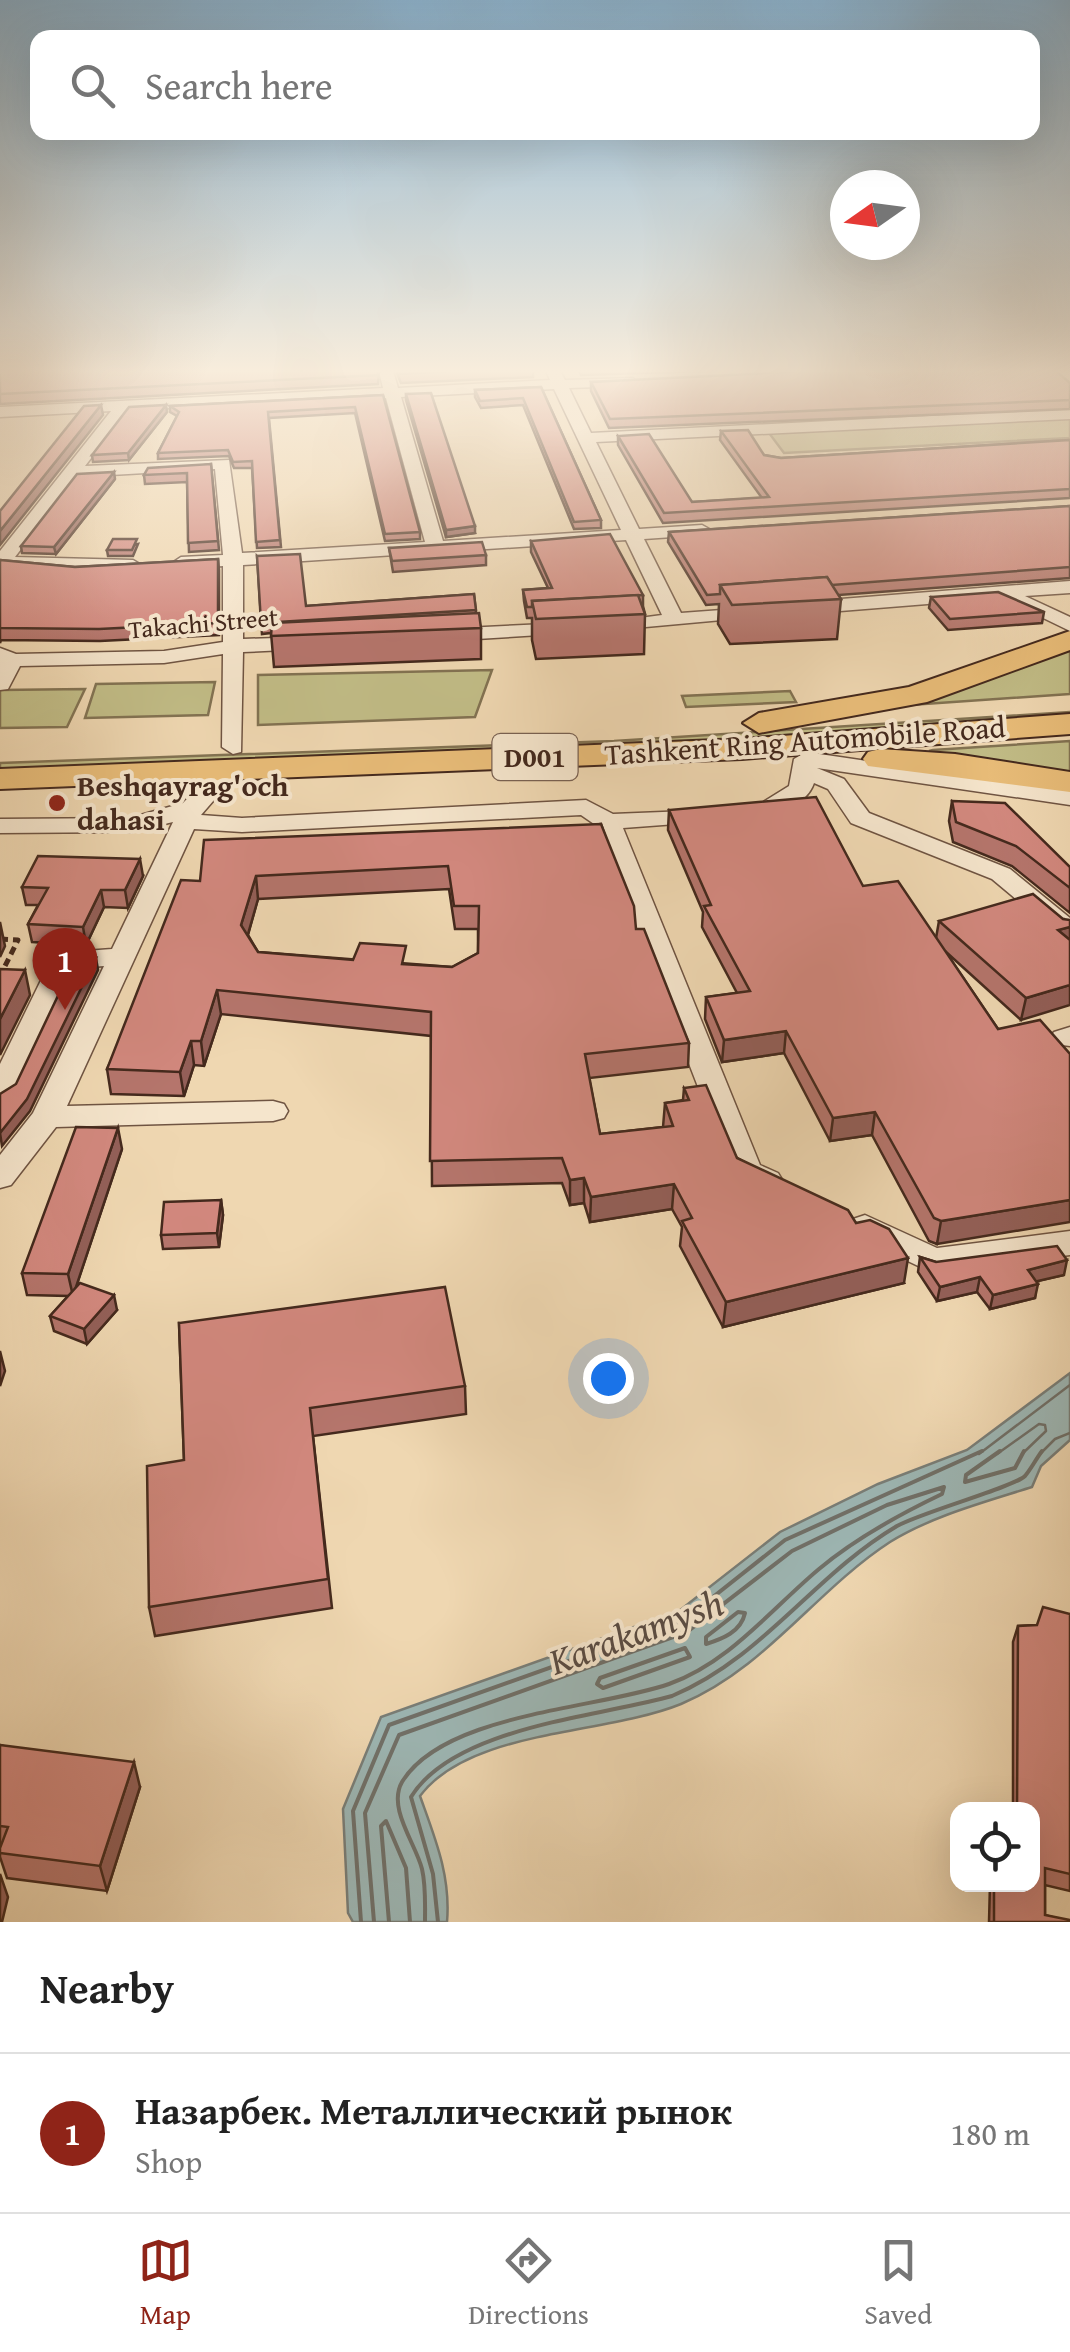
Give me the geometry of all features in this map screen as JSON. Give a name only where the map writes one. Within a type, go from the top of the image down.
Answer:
[{"type":"highway","points":[[736,738],[916,695],[1070,640]]},
{"type":"highway","name":"Tashkent Ring Automobile Road","points":[[736,738],[1070,703]]},
{"type":"highway","name":"Tashkent Ring Automobile Road","points":[[0,754],[230,759],[1070,724]]},
{"type":"highway","points":[[736,738],[805,762],[955,764],[1070,782]]},
{"type":"highway","name":"Tashkent Ring Automobile Road","points":[[0,779],[175,772],[230,759]]},
{"type":"street","points":[[0,562],[81,461]]},
{"type":"street","points":[[411,461],[436,547]]},
{"type":"street","points":[[595,461],[674,618]]},
{"type":"street","points":[[0,1177],[47,1117],[188,814],[230,759],[233,560],[223,464],[72,472]]},
{"type":"street","points":[[0,562],[126,566],[731,528]]},
{"type":"street","points":[[427,636],[640,625],[674,618],[1070,587]]},
{"type":"street","points":[[1000,592],[1070,625]]},
{"type":"street","name":"Takachi Street","points":[[6,657],[164,657],[234,646],[331,641]]},
{"type":"street","points":[[0,684],[6,657]]},
{"type":"street","points":[[805,762],[880,768],[1070,798]]},
{"type":"street","points":[[608,822],[766,810],[800,790],[805,762]]},
{"type":"street","points":[[805,762],[836,784],[860,818],[1001,874],[1070,931]]},
{"type":"street","points":[[175,772],[188,814]]},
{"type":"street","points":[[0,826],[131,825],[188,814],[242,825],[586,807],[608,822],[747,1172],[801,1196]]},
{"type":"street","points":[[0,1096],[59,970],[72,960],[122,957]]},
{"type":"street","points":[[47,1117],[272,1112]]},
{"type":"street","points":[[837,1213],[932,1261],[1070,1242]]},
{"type":"path","points":[[0,939],[18,940],[0,976]]},
{"type":"shaded area","points":[[1070,649],[1070,694],[910,705]]},
{"type":"shaded area","points":[[492,670],[475,717],[258,725],[258,675]]},
{"type":"shaded area","points":[[215,682],[208,715],[85,718],[96,684]]},
{"type":"shaded area","points":[[85,689],[67,727],[0,728],[0,690]]},
{"type":"shaded area","points":[[790,691],[796,702],[686,707],[682,696]]},
{"type":"shaded area","points":[[1070,712],[1070,718],[801,738],[0,770],[0,763],[614,741]]},
{"type":"shaded area","points":[[1070,741],[1070,774],[929,751],[933,750]]},
{"type":"water","name":"Karakamysh","points":[[1070,1373],[1070,1440],[1041,1466],[1032,1487],[941,1517],[890,1542],[739,1671],[681,1704],[505,1746],[442,1774],[420,1796],[444,1873],[447,1922],[353,1922],[348,1913],[343,1809],[381,1717],[679,1611],[780,1532],[878,1484],[967,1450]]},
{"type":"building","points":[[40,461],[56,461],[0,531],[0,511]]},
{"type":"building","points":[[232,461],[273,461],[280,540],[256,542],[252,461]]},
{"type":"building","points":[[368,461],[401,461],[420,532],[385,534]]},
{"type":"building","points":[[426,461],[453,461],[475,526],[446,530]]},
{"type":"building","points":[[549,461],[574,461],[601,520],[574,522]]},
{"type":"building","points":[[633,461],[666,461],[692,502],[769,497],[743,461],[1070,461],[1070,489],[664,513]]},
{"type":"building","points":[[211,464],[218,541],[188,543],[187,473],[144,475],[148,468]]},
{"type":"building","points":[[114,472],[54,547],[21,546],[77,474]]},
{"type":"building","points":[[1070,506],[1070,567],[832,585],[827,577],[720,585],[720,594],[707,595],[669,532]]},
{"type":"building","points":[[610,534],[643,595],[532,601],[532,607],[527,607],[523,590],[552,588],[531,541]]},
{"type":"building","points":[[113,539],[137,539],[132,550],[107,550]]},
{"type":"building","points":[[482,542],[486,555],[392,561],[389,548]]},
{"type":"building","points":[[300,554],[306,606],[474,594],[476,610],[261,623],[257,556]]},
{"type":"building","points":[[218,559],[218,623],[99,629],[0,628],[0,560],[75,567]]},
{"type":"building","points":[[827,577],[841,599],[732,605],[720,585]]},
{"type":"building","points":[[998,592],[1044,612],[950,619],[931,597]]},
{"type":"building","points":[[638,595],[645,614],[536,619],[532,601]]},
{"type":"building","points":[[479,613],[481,628],[271,636],[272,623]]},
{"type":"building","points":[[816,797],[863,886],[898,881],[998,1029],[1040,1020],[1070,1054],[1070,1200],[941,1221],[934,1218],[875,1112],[833,1118],[786,1031],[724,1040],[706,997],[750,991],[704,906],[711,905],[669,810]]},
{"type":"building","points":[[952,801],[1005,803],[1070,867],[1070,888],[1016,846],[956,822]]},
{"type":"building","points":[[601,824],[634,906],[636,929],[644,929],[689,1043],[585,1054],[600,1134],[673,1126],[665,1103],[689,1100],[684,1088],[706,1085],[737,1158],[848,1210],[856,1223],[870,1220],[889,1229],[908,1258],[726,1302],[682,1221],[692,1218],[674,1184],[591,1197],[584,1178],[570,1180],[562,1158],[430,1161],[431,1012],[217,990],[201,1041],[191,1041],[180,1072],[107,1069],[181,880],[200,881],[204,840]],"holes":[[[448,866],[454,906],[479,906],[478,953],[452,967],[402,964],[406,946],[360,943],[353,960],[258,952],[241,925],[256,876]]]},
{"type":"building","points":[[38,856],[140,859],[125,890],[101,890],[83,927],[28,924],[48,888],[22,887]]},
{"type":"building","points":[[1033,894],[1063,919],[1070,920],[1070,927],[1058,930],[1070,940],[1070,985],[1026,998],[939,921]]},
{"type":"building","points":[[96,958],[27,1099],[0,1133],[0,1094],[16,1084],[74,962]]},
{"type":"building","points":[[0,969],[25,970],[0,1019]]},
{"type":"building","points":[[76,1127],[118,1128],[68,1274],[22,1273]]},
{"type":"building","points":[[221,1200],[217,1233],[161,1235],[164,1202]]},
{"type":"building","points":[[1057,1246],[1067,1260],[1028,1270],[1038,1284],[993,1295],[980,1277],[940,1287],[920,1257],[936,1262]]},
{"type":"building","points":[[80,1283],[114,1295],[84,1329],[50,1316]]},
{"type":"building","points":[[445,1287],[465,1386],[310,1408],[328,1579],[149,1607],[147,1466],[184,1460],[179,1323]]},
{"type":"building","points":[[1043,1607],[1070,1614],[1070,1874],[1045,1868],[1045,1915],[1070,1922],[994,1922],[994,1892],[1040,1892],[1040,1802],[1017,1802],[1018,1626],[1037,1625]]},
{"type":"building","points":[[0,1745],[134,1762],[100,1866],[0,1853],[8,1827],[0,1826]]},
{"type":"place","name":"Beshqayrag'och dahasi","points":[[57,803]]},
{"type":"place","name":"Назарбек. Металлический рынок","points":[[65,1010]]}]
